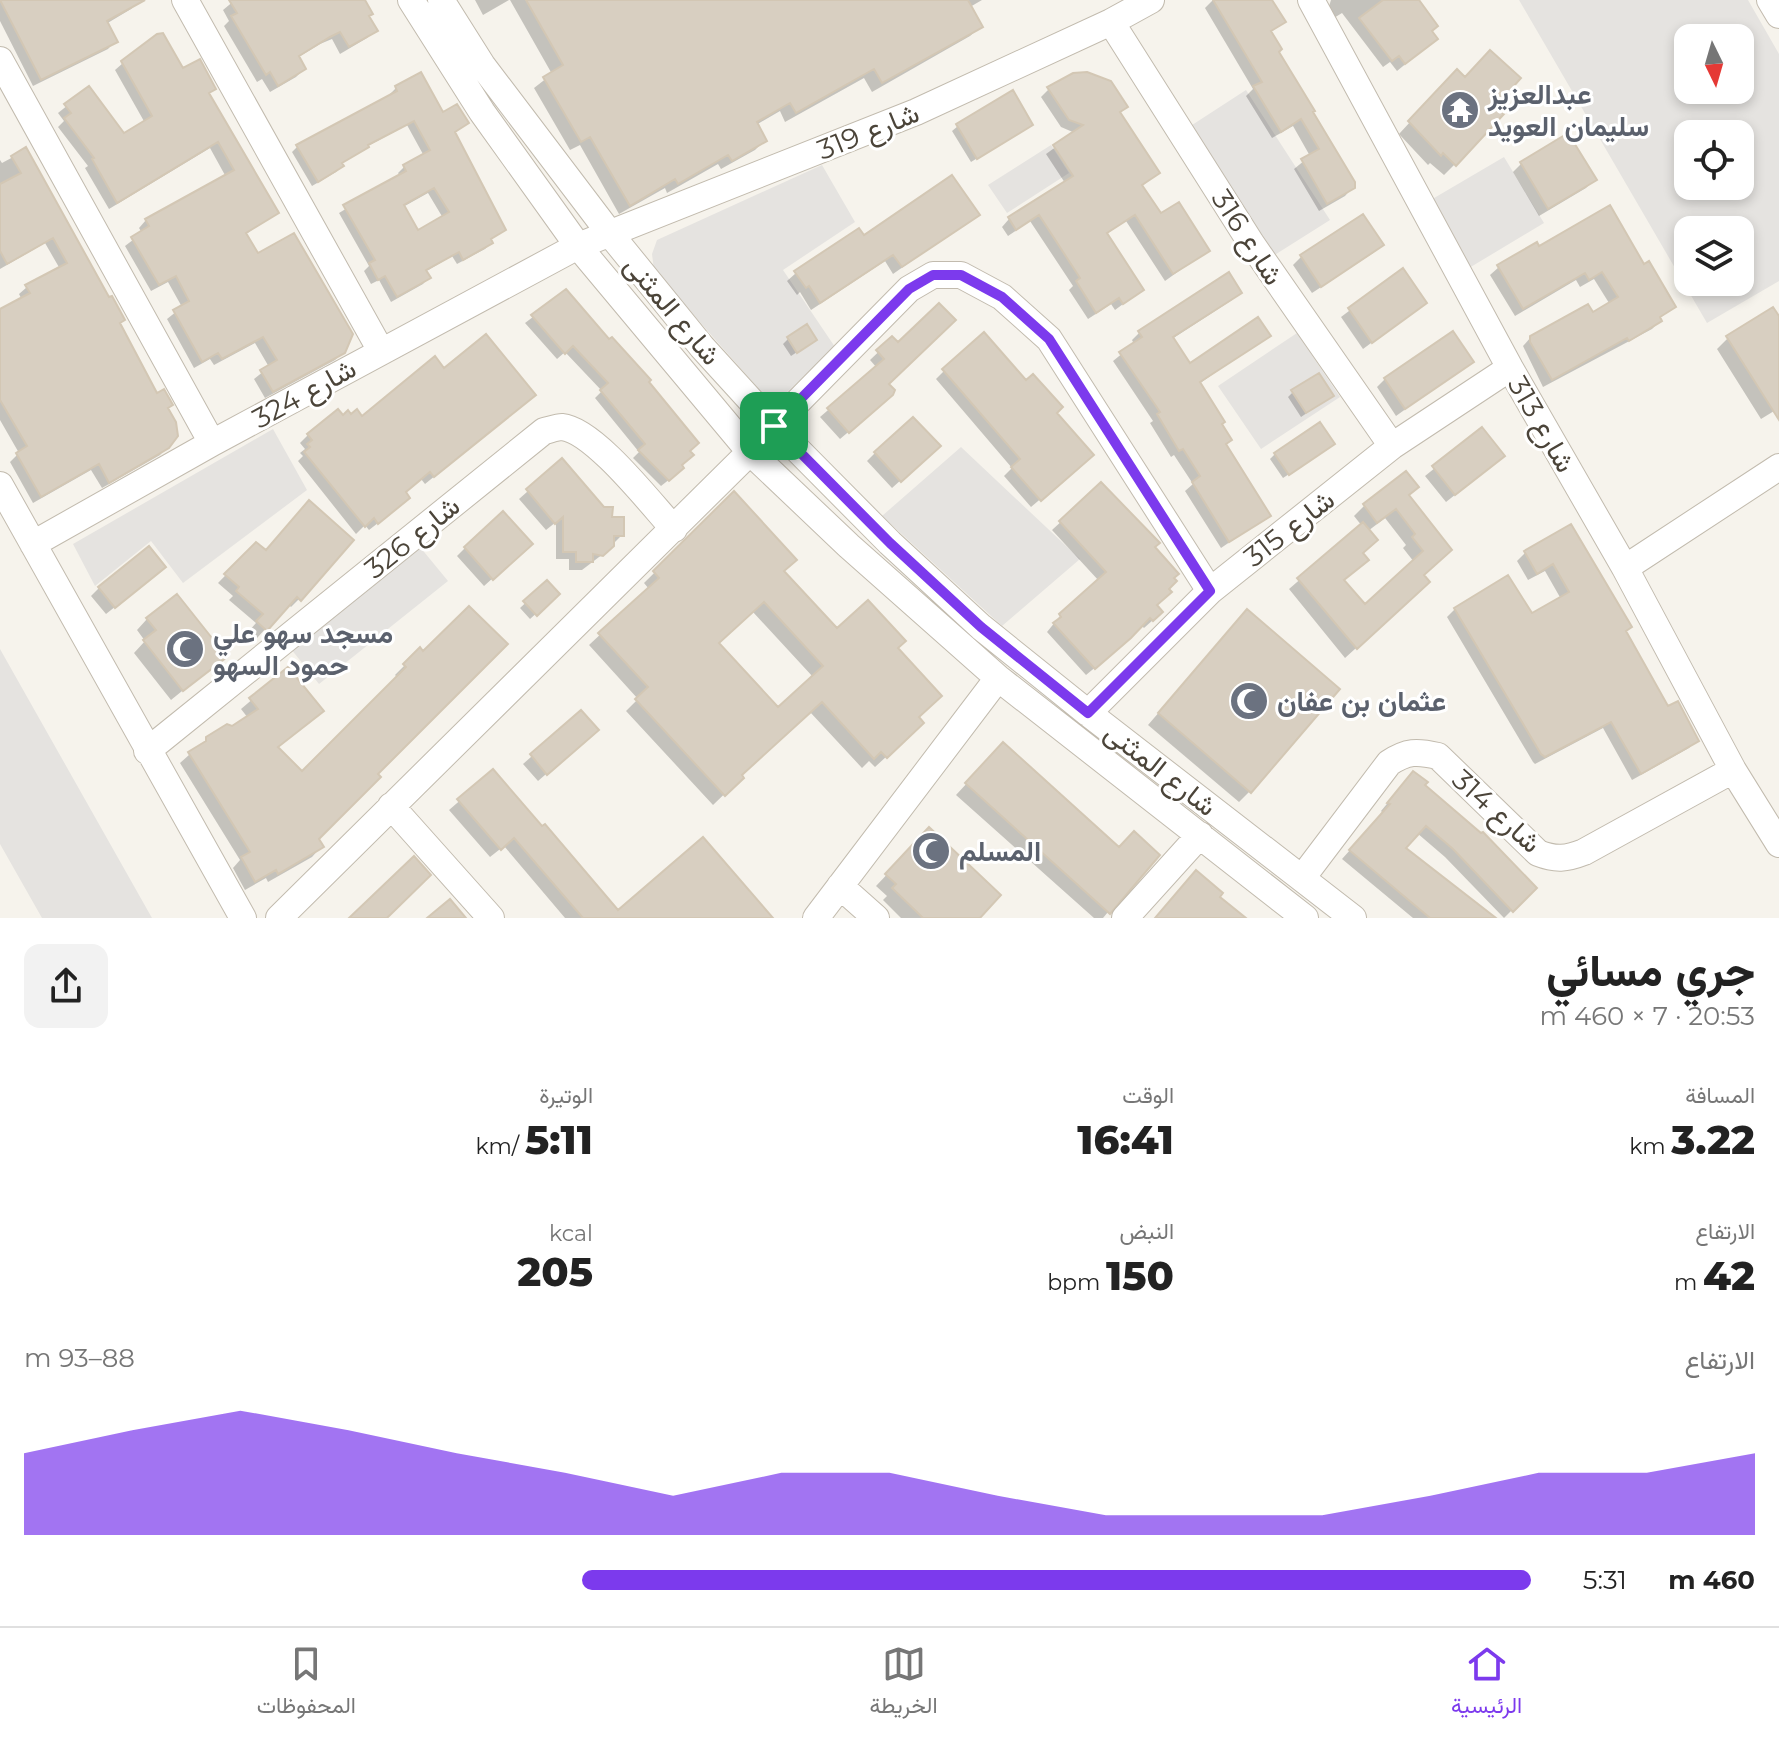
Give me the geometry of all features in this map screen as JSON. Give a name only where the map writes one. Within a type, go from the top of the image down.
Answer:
[{"type":"street","points":[[185,0],[381,351]]},
{"type":"street","name":"شارع المثنى","points":[[411,0],[482,112],[578,246],[750,452],[849,546],[998,678],[1305,918]]},
{"type":"street","name":"شارع المثنى","points":[[441,0],[482,65],[611,235],[702,347],[774,426],[890,543],[970,616],[1088,713],[1353,918]]},
{"type":"street","name":"شارع 319","points":[[578,246],[916,112],[1111,22],[1151,0]]},
{"type":"street","name":"شارع 313","points":[[1311,0],[1510,368],[1625,568],[1733,770],[1779,844]]},
{"type":"street","points":[[1770,0],[1779,15]]},
{"type":"street","name":"شارع 316","points":[[1111,22],[1251,243],[1392,446]]},
{"type":"street","points":[[0,60],[212,443]]},
{"type":"street","name":"شارع 324","points":[[33,544],[212,443],[578,246]]},
{"type":"street","points":[[774,426],[909,289],[933,275],[961,275],[1002,297],[1049,339],[1210,591]]},
{"type":"street","name":"شارع 315","points":[[1088,713],[1210,591],[1392,446],[1510,368]]},
{"type":"street","name":"شارع 326","points":[[147,751],[544,431],[562,427],[578,432],[595,443],[674,529]]},
{"type":"street","points":[[279,918],[750,452]]},
{"type":"street","points":[[1625,568],[1778,468]]},
{"type":"street","points":[[0,485],[243,918]]},
{"type":"street","points":[[816,918],[998,678]]},
{"type":"street","name":"شارع 314","points":[[1302,878],[1389,763],[1404,753],[1419,751],[1438,756],[1538,853],[1553,859],[1584,852],[1733,770]]},
{"type":"street","points":[[391,806],[491,918]]},
{"type":"street","points":[[1125,918],[1200,835]]},
{"type":"street","points":[[840,886],[876,918]]},
{"type":"shaded area","points":[[1519,0],[1748,0],[1779,54],[1779,281],[1754,296],[1754,216],[1674,216],[1674,266]]},
{"type":"shaded area","points":[[1246,90],[1330,220],[1273,256],[1189,127]]},
{"type":"shaded area","points":[[1051,145],[1069,173],[1007,213],[988,185]]},
{"type":"shaded area","points":[[1504,157],[1544,223],[1469,268],[1429,201]]},
{"type":"shaded area","points":[[822,165],[855,222],[783,270],[835,347],[785,394],[764,395],[654,270],[652,254],[657,240]]},
{"type":"shaded area","points":[[1691,296],[1753,296],[1707,323]]},
{"type":"shaded area","points":[[1297,333],[1340,397],[1261,449],[1218,386]]},
{"type":"shaded area","points":[[273,429],[307,490],[183,583],[151,541],[95,586],[73,544]]},
{"type":"shaded area","points":[[961,447],[1080,559],[1002,626],[882,516]]},
{"type":"shaded area","points":[[420,547],[448,581],[319,684],[291,649]]},
{"type":"shaded area","points":[[0,649],[152,918],[42,918],[0,844]]},
{"type":"building","points":[[0,0],[145,0],[107,21],[118,42],[41,80]]},
{"type":"building","points":[[229,0],[365,0],[373,14],[369,16],[378,31],[349,47],[340,32],[330,37],[299,56],[306,69],[278,86],[270,72],[266,75],[231,16],[237,13]]},
{"type":"building","points":[[526,0],[968,0],[983,27],[882,83],[874,69],[796,113],[790,103],[757,122],[767,141],[732,161],[728,155],[678,184],[675,179],[630,206],[590,137],[581,142],[543,77],[563,65]]},
{"type":"building","points":[[1213,0],[1272,0],[1286,22],[1271,31],[1282,49],[1279,52],[1355,182],[1355,188],[1327,204],[1301,159],[1319,149],[1301,119],[1281,132],[1253,86],[1262,82]]},
{"type":"building","points":[[1383,0],[1419,0],[1438,26],[1432,31],[1438,39],[1405,64],[1399,56],[1392,61],[1359,18]]},
{"type":"building","points":[[163,33],[183,68],[200,59],[216,89],[209,93],[279,213],[246,233],[258,253],[294,233],[353,334],[345,353],[273,392],[260,370],[277,360],[263,337],[222,359],[218,353],[202,362],[173,310],[189,301],[176,276],[159,285],[131,237],[149,226],[145,219],[234,170],[218,142],[117,203],[94,158],[64,118],[71,113],[64,104],[89,86],[124,133],[152,116],[121,61],[157,34]]},
{"type":"building","name":"عبدالعزيز سليمان العويد","points":[[1490,50],[1521,78],[1496,106],[1504,114],[1456,166],[1443,153],[1441,156],[1408,121],[1457,69],[1465,77]]},
{"type":"building","points":[[421,72],[443,112],[457,104],[469,123],[455,132],[506,230],[491,239],[493,243],[463,260],[459,252],[426,270],[431,278],[397,297],[385,276],[378,280],[369,263],[375,260],[343,205],[406,171],[403,165],[430,150],[414,121],[368,145],[342,163],[344,166],[318,182],[296,145],[397,91],[395,86]],"holes":[[[434,188],[449,212],[418,230],[404,205]]]},
{"type":"building","points":[[1087,72],[1111,81],[1128,107],[1120,112],[1160,173],[1142,185],[1161,213],[1179,202],[1210,251],[1173,274],[1135,215],[1107,233],[1144,290],[1123,304],[1119,298],[1096,313],[1076,281],[1080,278],[1039,215],[1016,230],[1008,217],[1073,176],[1053,145],[1083,125],[1069,120],[1047,87],[1073,73]]},
{"type":"building","points":[[1013,90],[1033,125],[977,159],[956,124]]},
{"type":"building","points":[[1568,133],[1597,180],[1548,209],[1520,162]]},
{"type":"building","points":[[26,147],[109,297],[112,296],[125,320],[120,323],[157,393],[164,389],[173,405],[168,408],[176,422],[178,436],[169,448],[109,483],[99,464],[41,497],[16,453],[27,446],[0,400],[0,309],[30,293],[25,285],[67,263],[53,238],[7,264],[0,251],[0,184],[21,173],[11,156]]},
{"type":"building","points":[[952,175],[980,215],[902,267],[893,255],[820,303],[794,271],[859,228],[864,235]]},
{"type":"building","points":[[1610,205],[1644,264],[1649,261],[1676,307],[1660,317],[1662,321],[1629,341],[1627,338],[1552,380],[1530,342],[1530,336],[1588,304],[1593,312],[1618,297],[1602,272],[1589,280],[1585,273],[1523,309],[1497,265],[1537,242],[1539,246]]},
{"type":"building","points":[[1363,214],[1384,245],[1321,287],[1300,255]]},
{"type":"building","points":[[1403,268],[1427,303],[1372,343],[1348,308]]},
{"type":"building","points":[[1229,272],[1242,293],[1173,337],[1190,363],[1258,317],[1271,336],[1200,382],[1225,422],[1222,424],[1232,440],[1226,444],[1271,516],[1229,542],[1192,482],[1200,476],[1183,449],[1179,451],[1157,414],[1160,412],[1119,352],[1142,337],[1138,331]]},
{"type":"building","points":[[566,289],[609,339],[612,337],[651,380],[649,382],[699,443],[690,451],[694,455],[682,465],[684,468],[669,481],[638,450],[645,444],[600,390],[608,383],[573,346],[565,354],[531,315]]},
{"type":"building","points":[[939,303],[956,320],[889,384],[895,390],[893,395],[849,433],[827,408],[884,359],[876,350],[892,336],[898,342]]},
{"type":"building","points":[[1773,307],[1779,316],[1779,420],[1726,336]]},
{"type":"building","points":[[807,324],[817,340],[797,353],[787,337]]},
{"type":"building","points":[[1453,331],[1474,362],[1405,409],[1384,378]]},
{"type":"building","points":[[984,332],[1026,380],[1033,374],[1063,407],[1057,413],[1094,455],[1041,501],[1011,467],[1020,459],[942,369]]},
{"type":"building","points":[[486,334],[536,395],[434,477],[430,472],[406,492],[410,498],[378,524],[374,518],[365,527],[304,452],[312,440],[307,434],[338,409],[343,415],[348,410],[351,414],[357,409],[362,416],[435,356],[444,368]]},
{"type":"building","points":[[1319,373],[1334,396],[1306,413],[1291,390]]},
{"type":"building","points":[[913,417],[941,446],[901,482],[874,452]]},
{"type":"building","points":[[1320,422],[1335,444],[1289,475],[1274,453]]},
{"type":"building","points":[[1482,427],[1505,456],[1455,495],[1432,466]]},
{"type":"building","points":[[562,458],[604,507],[613,507],[612,517],[624,517],[624,536],[614,536],[614,546],[603,556],[593,554],[593,562],[576,562],[576,552],[563,552],[563,517],[555,524],[526,489]]},
{"type":"building","points":[[1406,471],[1419,487],[1409,495],[1452,550],[1424,575],[1430,582],[1357,649],[1297,578],[1363,522],[1378,540],[1363,553],[1369,560],[1344,580],[1365,604],[1423,551],[1412,537],[1415,534],[1396,509],[1377,523],[1363,504]]},
{"type":"building","points":[[1101,482],[1160,543],[1155,547],[1179,574],[1169,589],[1172,592],[1157,605],[1163,612],[1153,621],[1150,618],[1095,669],[1053,623],[1106,572],[1059,521]]},
{"type":"building","points":[[734,491],[797,560],[784,571],[837,628],[868,600],[906,641],[898,648],[942,696],[919,717],[924,723],[887,758],[881,752],[874,759],[822,702],[742,775],[744,778],[725,796],[635,699],[648,687],[598,633],[659,578],[653,571]],"holes":[[[764,602],[823,666],[778,707],[719,643]]]},
{"type":"building","points":[[309,500],[354,540],[301,601],[297,597],[267,631],[256,621],[263,614],[236,591],[239,587],[224,574],[256,542],[266,550]]},
{"type":"building","points":[[503,511],[533,544],[493,580],[464,547]]},
{"type":"building","points":[[1571,524],[1632,627],[1626,631],[1668,706],[1678,701],[1699,741],[1641,774],[1611,722],[1545,757],[1541,754],[1454,608],[1508,575],[1532,613],[1569,592],[1553,564],[1537,574],[1524,551]]},
{"type":"building","points":[[149,546],[166,567],[115,608],[98,587]]},
{"type":"building","points":[[547,580],[560,594],[537,616],[523,601]]},
{"type":"building","name":"مسجد سهو علي حمود السهو","points":[[177,594],[227,657],[183,691],[143,640],[156,630],[146,618]]},
{"type":"building","points":[[469,606],[508,644],[378,774],[381,777],[319,839],[324,847],[278,874],[276,870],[255,882],[241,857],[250,852],[188,752],[227,724],[232,726],[258,709],[249,698],[288,667],[324,711],[278,747],[302,771],[406,667],[403,664],[420,647],[423,651]]},
{"type":"building","name":"عثمان بن عفان","points":[[1247,609],[1340,689],[1251,793],[1158,713]]},
{"type":"building","points":[[581,710],[599,730],[547,775],[530,754]]},
{"type":"building","points":[[1003,742],[1119,847],[1134,831],[1160,855],[1110,914],[965,783]]},
{"type":"building","points":[[493,769],[542,826],[545,824],[618,910],[703,837],[773,918],[583,918],[514,838],[501,850],[457,799]]},
{"type":"building","points":[[1413,771],[1428,782],[1425,785],[1483,832],[1537,888],[1513,912],[1453,849],[1426,826],[1406,848],[1496,918],[1430,918],[1349,850],[1390,804],[1387,803]]},
{"type":"building","name":"المسلم","points":[[929,827],[1001,895],[980,918],[923,918],[892,888],[896,884],[885,874]]},
{"type":"building","points":[[414,856],[431,875],[387,918],[349,918]]},
{"type":"building","points":[[1196,870],[1223,893],[1220,897],[1246,918],[1155,918]]},
{"type":"building","points":[[450,899],[466,918],[427,918]]},
{"type":"place","name":"عبدالعزيز سليمان العويد","points":[[1460,110]]},
{"type":"place","name":"مسجد سهو علي حمود السهو","points":[[185,649]]},
{"type":"place","name":"عثمان بن عفان","points":[[1249,701]]},
{"type":"place","name":"المسلم","points":[[931,851]]},
{"type":"route","points":[[933,275],[961,275],[1002,297],[1049,339],[1210,591],[1088,713],[981,627],[890,543],[774,426],[909,289],[933,275]]}]
